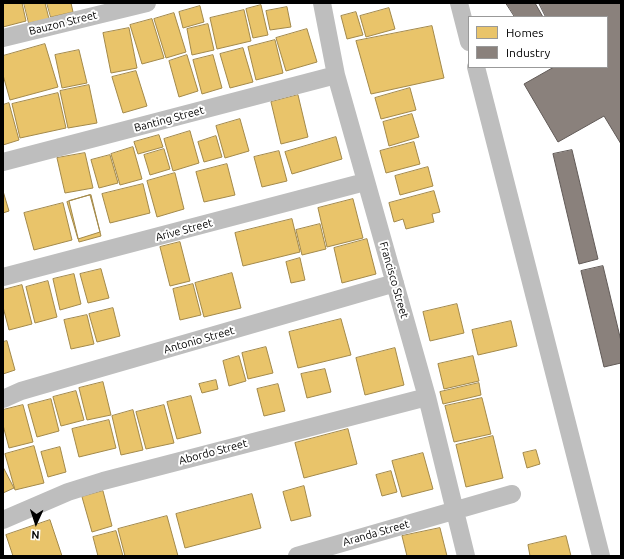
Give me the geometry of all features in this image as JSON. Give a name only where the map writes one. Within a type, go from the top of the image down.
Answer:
[{"type":"street","name":"Bauzon Street","points":[[3,38],[147,3]]},
{"type":"street","name":"Francisco Street","points":[[322,3],[336,75],[365,182],[427,396],[466,556]]},
{"type":"street","points":[[459,3],[468,38]]},
{"type":"street","points":[[476,68],[601,556]]},
{"type":"street","name":"Banting Street","points":[[3,162],[336,75]]},
{"type":"street","name":"Arive Street","points":[[3,277],[365,182]]},
{"type":"street","name":"Antonio Street","points":[[3,399],[21,391],[395,283]]},
{"type":"street","name":"Abordo Street","points":[[3,520],[68,492],[104,481],[427,396]]},
{"type":"street","name":"Aranda Street","points":[[297,556],[455,509],[512,494]]},
{"type":"building: Homes","points":[[3,3],[22,3],[26,21],[3,27]]},
{"type":"building: Homes","points":[[24,3],[45,3],[49,19],[29,23]]},
{"type":"building: Homes","points":[[47,3],[71,3],[73,12],[51,17]]},
{"type":"building: Homes","points":[[261,5],[268,35],[253,38],[246,9]]},
{"type":"building: Homes","points":[[200,6],[204,22],[183,28],[179,12]]},
{"type":"building: Homes","points":[[287,7],[291,27],[270,30],[266,11]]},
{"type":"building: Homes","points":[[389,8],[395,29],[366,37],[360,16]]},
{"type":"building: Homes","points":[[244,10],[251,41],[217,49],[210,18]]},
{"type":"building: Homes","points":[[356,12],[363,35],[347,39],[341,16]]},
{"type":"building: Homes","points":[[174,13],[186,52],[166,58],[154,19]]},
{"type":"building: Homes","points":[[152,19],[164,58],[142,64],[130,25]]},
{"type":"building: Homes","points":[[208,24],[214,50],[192,55],[187,29]]},
{"type":"building: Homes","points":[[432,26],[444,78],[371,94],[356,41]]},
{"type":"building: Homes","points":[[129,28],[137,68],[111,73],[103,33]]},
{"type":"building: Homes","points":[[307,29],[317,62],[286,71],[276,38]]},
{"type":"building: Homes","points":[[275,40],[283,73],[256,80],[248,47]]},
{"type":"building: Homes","points":[[45,44],[58,87],[10,100],[3,75],[3,56]]},
{"type":"building: Homes","points":[[243,48],[253,82],[230,88],[220,54]]},
{"type":"building: Homes","points":[[79,50],[87,83],[62,88],[55,55]]},
{"type":"building: Homes","points":[[187,55],[198,91],[179,97],[169,61]]},
{"type":"building: Homes","points":[[213,55],[222,88],[202,94],[193,60]]},
{"type":"building: Homes","points":[[136,71],[147,106],[123,113],[112,77]]},
{"type":"building: Homes","points":[[89,85],[97,123],[68,128],[60,91]]},
{"type":"building: Homes","points":[[410,88],[416,110],[381,119],[375,98]]},
{"type":"building: Homes","points":[[58,93],[66,128],[20,138],[12,104]]},
{"type":"building: Homes","points":[[298,95],[308,137],[281,144],[271,102]]},
{"type":"building: Homes","points":[[9,103],[19,140],[3,145],[3,105]]},
{"type":"building: Homes","points":[[412,114],[419,137],[389,146],[383,122]]},
{"type":"building: Homes","points":[[240,119],[249,151],[225,158],[216,126]]},
{"type":"building: Homes","points":[[190,131],[199,163],[173,171],[164,139]]},
{"type":"building: Homes","points":[[159,135],[163,147],[138,154],[134,142]]},
{"type":"building: Homes","points":[[216,136],[222,157],[204,162],[198,142]]},
{"type":"building: Homes","points":[[336,137],[342,159],[292,174],[285,152]]},
{"type":"building: Homes","points":[[414,142],[420,164],[386,173],[380,151]]},
{"type":"building: Homes","points":[[133,147],[142,179],[120,185],[111,154]]},
{"type":"building: Homes","points":[[164,149],[170,169],[150,175],[144,155]]},
{"type":"building: Homes","points":[[279,151],[287,181],[262,187],[254,157]]},
{"type":"building: Homes","points":[[85,153],[93,188],[65,193],[57,158]]},
{"type":"building: Homes","points":[[110,155],[118,183],[99,188],[91,160]]},
{"type":"building: Homes","points":[[227,164],[235,195],[204,202],[196,172]]},
{"type":"building: Homes","points":[[428,167],[433,186],[400,195],[395,176]]},
{"type":"building: Homes","points":[[175,173],[184,209],[157,217],[147,181]]},
{"type":"building: Homes","points":[[143,184],[150,213],[110,223],[102,194]]},
{"type":"building: Homes","points":[[3,191],[9,211],[3,213]]},
{"type":"building: Homes","points":[[434,191],[440,212],[432,214],[434,222],[406,229],[403,219],[394,222],[389,203]]},
{"type":"building: Homes","points":[[90,195],[100,232],[78,239],[67,202]]},
{"type":"building: Homes","points":[[91,195],[101,236],[79,242],[69,201]]},
{"type":"building: Homes","points":[[353,199],[363,238],[327,247],[318,208]]},
{"type":"building: Homes","points":[[63,203],[72,240],[34,250],[24,213]]},
{"type":"building: Homes","points":[[292,219],[300,252],[243,266],[235,233]]},
{"type":"building: Homes","points":[[320,224],[326,249],[302,255],[296,230]]},
{"type":"building: Homes","points":[[367,239],[376,274],[342,283],[334,248]]},
{"type":"building: Homes","points":[[180,242],[190,281],[170,286],[160,247]]},
{"type":"building: Homes","points":[[300,258],[305,280],[291,283],[286,262]]},
{"type":"building: Homes","points":[[101,269],[109,298],[88,303],[80,274]]},
{"type":"building: Homes","points":[[232,273],[241,308],[204,317],[195,283]]},
{"type":"building: Homes","points":[[74,274],[81,304],[60,310],[53,279]]},
{"type":"building: Homes","points":[[48,281],[57,317],[35,323],[26,287]]},
{"type":"building: Homes","points":[[193,284],[201,315],[180,320],[173,289]]},
{"type":"building: Homes","points":[[22,285],[32,324],[9,330],[3,307],[3,290]]},
{"type":"building: Homes","points":[[457,304],[464,333],[430,341],[423,312]]},
{"type":"building: Homes","points":[[113,308],[120,336],[97,342],[89,314]]},
{"type":"building: Homes","points":[[87,315],[94,344],[71,349],[64,320]]},
{"type":"building: Homes","points":[[341,319],[351,355],[298,368],[289,332]]},
{"type":"building: Homes","points":[[511,321],[517,346],[478,355],[472,330]]},
{"type":"building: Homes","points":[[7,341],[15,370],[3,374],[3,342]]},
{"type":"building: Homes","points":[[266,347],[273,373],[248,379],[242,353]]},
{"type":"building: Homes","points":[[395,348],[404,385],[365,395],[356,358]]},
{"type":"building: Homes","points":[[239,356],[246,381],[229,386],[223,361]]},
{"type":"building: Homes","points":[[473,356],[479,381],[444,389],[438,364]]},
{"type":"building: Homes","points":[[325,369],[331,392],[307,398],[301,374]]},
{"type":"building: Homes","points":[[216,380],[218,389],[202,393],[199,384]]},
{"type":"building: Homes","points":[[103,382],[111,415],[87,420],[79,388]]},
{"type":"building: Homes","points":[[479,383],[481,395],[443,404],[440,392]]},
{"type":"building: Homes","points":[[278,384],[285,411],[264,416],[257,389]]},
{"type":"building: Homes","points":[[76,391],[84,420],[61,426],[53,397]]},
{"type":"building: Homes","points":[[191,396],[201,433],[177,439],[167,402]]},
{"type":"building: Homes","points":[[482,398],[491,434],[454,442],[445,406]]},
{"type":"building: Homes","points":[[51,399],[59,431],[37,437],[28,405]]},
{"type":"building: Homes","points":[[23,405],[33,442],[9,448],[3,425],[3,410]]},
{"type":"building: Homes","points":[[164,405],[174,443],[146,449],[136,412]]},
{"type":"building: Homes","points":[[133,410],[143,450],[121,455],[112,416]]},
{"type":"building: Homes","points":[[109,420],[116,448],[79,457],[72,429]]},
{"type":"building: Homes","points":[[348,429],[357,464],[304,478],[295,443]]},
{"type":"building: Homes","points":[[493,436],[503,478],[466,487],[456,445]]},
{"type":"building: Homes","points":[[34,446],[44,483],[15,490],[5,454]]},
{"type":"building: Homes","points":[[60,447],[66,472],[48,477],[41,452]]},
{"type":"building: Homes","points":[[536,450],[540,464],[527,468],[523,453]]},
{"type":"building: Homes","points":[[423,453],[433,489],[402,497],[392,461]]},
{"type":"building: Homes","points":[[3,467],[14,488],[3,493]]},
{"type":"building: Homes","points":[[391,471],[397,492],[382,496],[376,475]]},
{"type":"building: Homes","points":[[304,486],[311,516],[291,521],[283,492]]},
{"type":"building: Homes","points":[[103,491],[112,526],[92,532],[82,497]]},
{"type":"building: Homes","points":[[252,494],[261,528],[185,548],[176,514]]},
{"type":"building: Homes","points":[[167,516],[178,556],[125,556],[118,529]]},
{"type":"building: Homes","points":[[50,520],[62,556],[13,556],[6,535]]},
{"type":"building: Homes","points":[[440,528],[447,556],[407,556],[402,536]]},
{"type":"building: Homes","points":[[116,531],[123,556],[98,556],[93,537]]},
{"type":"building: Homes","points":[[566,536],[571,556],[530,556],[528,545]]},
{"type":"building: Industry","points":[[506,3],[535,3],[542,16],[514,16]]},
{"type":"building: Industry","points":[[539,3],[621,3],[621,144],[604,116],[558,142],[524,84],[552,68],[608,68],[608,16],[546,16]]},
{"type":"building: Industry","points":[[572,150],[598,259],[579,264],[553,154]]},
{"type":"building: Industry","points":[[603,266],[621,341],[621,363],[604,367],[581,271]]}]
